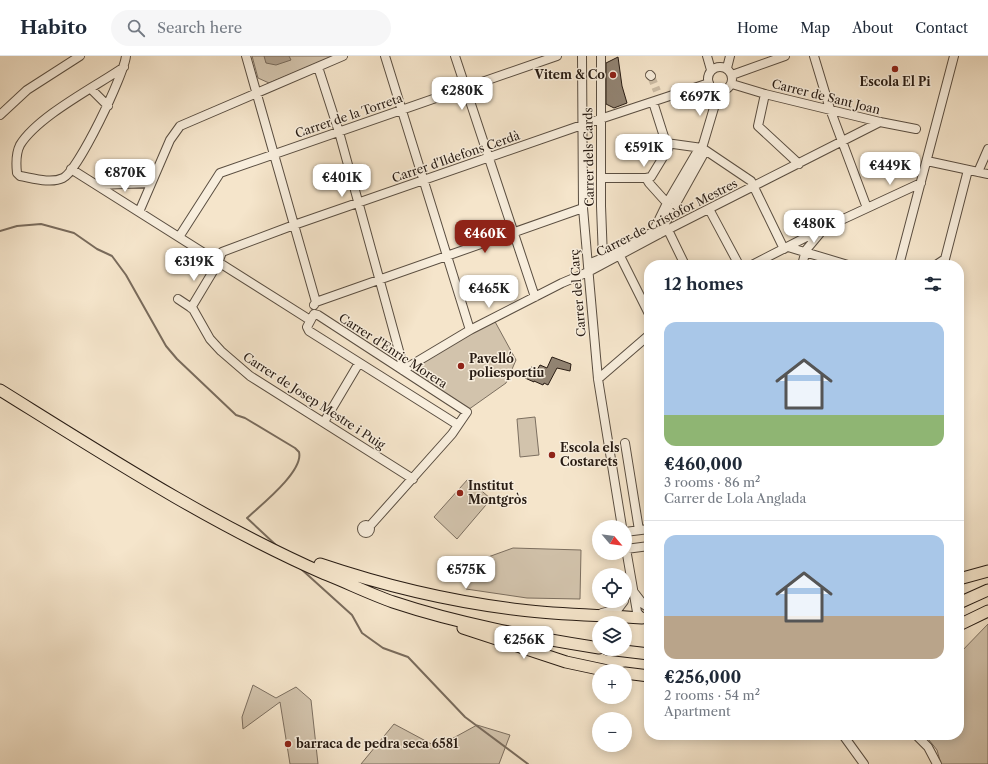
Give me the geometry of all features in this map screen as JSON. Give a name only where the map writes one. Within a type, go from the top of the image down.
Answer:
[{"type":"main road","points":[[0,390],[190,507],[294,560],[392,602],[453,620],[592,647]]},
{"type":"main road","points":[[294,560],[312,562],[384,583],[468,602],[557,613],[644,618]]},
{"type":"main road","points":[[964,578],[988,571]]},
{"type":"main road","points":[[964,601],[988,590]]},
{"type":"main road","points":[[964,623],[988,611]]},
{"type":"main road","points":[[453,620],[468,630],[566,662],[592,668]]},
{"type":"main road","points":[[632,652],[644,653]]},
{"type":"main road","points":[[632,674],[644,675]]},
{"type":"street","points":[[3,110],[27,90],[80,56]]},
{"type":"street","points":[[124,67],[44,118],[20,145],[18,150],[16,173],[20,176],[51,181],[63,178],[71,169],[108,106],[124,67],[126,56]]},
{"type":"street","points":[[246,56],[316,302],[314,305],[315,313],[306,328],[458,425],[369,527]]},
{"type":"street","points":[[139,212],[170,140],[180,126],[343,56]]},
{"type":"street","points":[[385,56],[470,330]]},
{"type":"street","points":[[455,56],[535,297]]},
{"type":"street","name":"Carrer de la Torreta","points":[[178,238],[220,173],[557,56]]},
{"type":"street","name":"Carrer del Carç","points":[[582,56],[583,208],[588,268],[598,379],[621,520]]},
{"type":"street","name":"Carrer dels Cards","points":[[601,56],[603,258]]},
{"type":"street","points":[[707,56],[711,70],[708,79],[709,83],[714,90],[719,91],[729,87],[732,84],[730,56]]},
{"type":"street","points":[[711,70],[719,66],[730,72],[785,56]]},
{"type":"street","points":[[814,56],[830,109],[867,208]]},
{"type":"street","points":[[900,260],[954,56]]},
{"type":"street","points":[[318,66],[380,280],[401,358],[402,370]]},
{"type":"street","name":"Carrer d'Ildefons Cerdà","points":[[191,308],[218,263],[222,252],[294,225],[489,159],[582,125],[709,83]]},
{"type":"street","name":"Carrer de Sant Joan","points":[[732,84],[765,94],[880,122],[916,129]]},
{"type":"street","points":[[91,89],[108,106]]},
{"type":"street","points":[[659,234],[703,155],[702,148],[719,91]]},
{"type":"street","points":[[602,178],[651,178],[668,149],[656,101],[657,92]]},
{"type":"street","points":[[765,94],[758,126],[799,164]]},
{"type":"street","name":"Carrer de Cristòfor Mestres","points":[[402,370],[470,330],[588,268],[620,256],[659,234],[880,122]]},
{"type":"street","points":[[666,143],[702,148],[751,181],[786,248]]},
{"type":"street","points":[[588,268],[603,258],[653,232],[667,203],[697,152],[702,148]]},
{"type":"street","points":[[978,172],[988,149]]},
{"type":"street","points":[[927,161],[988,174]]},
{"type":"street","points":[[71,169],[310,320]]},
{"type":"street","points":[[944,260],[968,170]]},
{"type":"street","points":[[646,178],[667,203]]},
{"type":"street","points":[[97,185],[151,183]]},
{"type":"street","points":[[762,260],[824,228],[921,183]]},
{"type":"street","points":[[316,302],[583,208]]},
{"type":"street","points":[[709,209],[736,260]]},
{"type":"street","points":[[804,260],[806,252],[824,228]]},
{"type":"street","points":[[668,230],[683,260]]},
{"type":"street","points":[[786,248],[832,260]]},
{"type":"street","points":[[620,256],[644,304]]},
{"type":"street","name":"Carrer de Josep Mestre i Puig","points":[[178,299],[191,308],[210,339],[231,361],[250,376],[412,479]]},
{"type":"street","name":"Carrer d'Enric Morera","points":[[315,313],[467,412],[458,425]]},
{"type":"street","points":[[598,379],[644,339]]},
{"type":"street","points":[[324,422],[359,362]]},
{"type":"street","points":[[625,443],[639,530]]},
{"type":"street","points":[[632,531],[644,530]]},
{"type":"street","points":[[632,547],[644,546]]},
{"type":"street","points":[[632,589],[644,605]]},
{"type":"street","points":[[632,589],[637,612],[644,617]]},
{"type":"street","points":[[593,614],[619,608]]},
{"type":"street","points":[[847,740],[864,764]]},
{"type":"street","points":[[921,740],[928,747],[937,764]]},
{"type":"shaded area","points":[[252,56],[334,56],[269,83],[258,78]]},
{"type":"shaded area","points":[[264,56],[289,56],[291,60],[276,65],[266,63]]},
{"type":"shaded area","name":"Pavelló poliesportiu","points":[[493,318],[516,360],[506,383],[465,412],[403,370]]},
{"type":"shaded area","points":[[535,417],[539,455],[520,457],[517,419]]},
{"type":"shaded area","points":[[468,479],[491,499],[457,539],[434,517]]},
{"type":"shaded area","points":[[513,548],[581,550],[580,599],[527,598],[466,589],[466,565]]},
{"type":"shaded area","points":[[988,624],[988,764],[941,764],[937,750],[929,740],[964,740],[964,649]]},
{"type":"shaded area","points":[[253,685],[276,698],[296,687],[311,700],[318,764],[290,764],[280,702],[243,729],[242,717]]},
{"type":"shaded area","points":[[394,724],[437,747],[477,725],[510,735],[499,764],[361,764]]},
{"type":"building","name":"Vitem & Co","points":[[618,57],[622,86],[627,103],[614,108],[606,104],[606,63]]},
{"type":"building","points":[[552,357],[571,364],[570,371],[557,368],[548,385],[544,383],[543,385],[525,378],[531,367],[537,370],[540,365],[547,368]]},
{"type":"waterway","points":[[0,231],[17,226],[41,224],[74,233],[97,249],[112,256],[126,275],[166,346],[177,359],[236,415],[245,418],[295,448],[299,452],[299,460],[288,478],[247,518],[277,546]]},
{"type":"waterway","points":[[300,568],[352,615],[362,633],[383,648],[408,657],[465,717],[528,764]]},
{"type":"tunnel","points":[[651,76],[657,91]]},
{"type":"place","name":"Escola El Pi","points":[[895,69]]},
{"type":"place","name":"Vitem & Co","points":[[613,75]]},
{"type":"place","name":"Pavelló poliesportiu","points":[[461,366]]},
{"type":"place","name":"Escola els Costarets","points":[[552,455]]},
{"type":"place","name":"Institut Montgròs","points":[[460,493]]},
{"type":"place","name":"barraca de pedra seca 6581","points":[[288,744]]}]
